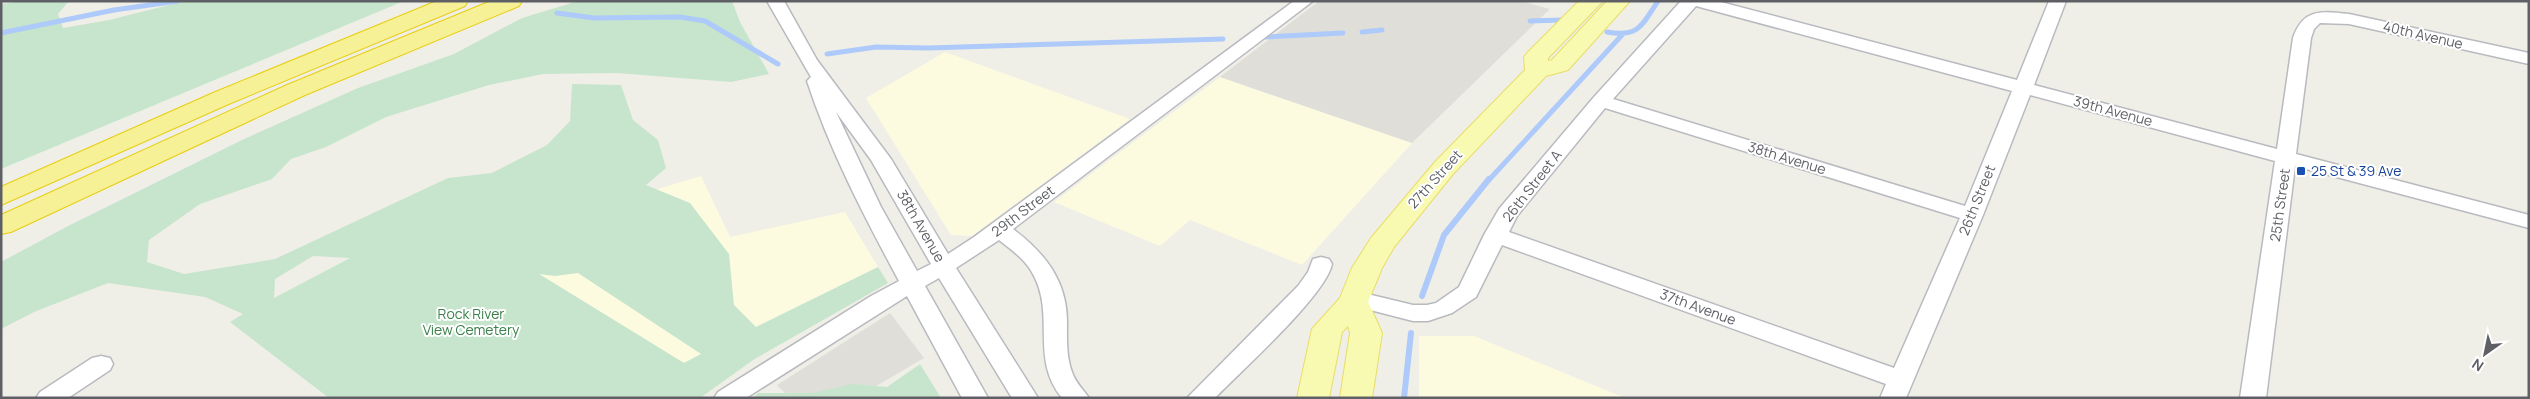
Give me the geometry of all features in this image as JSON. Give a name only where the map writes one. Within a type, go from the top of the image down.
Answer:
[{"type":"highway","points":[[1,197],[213,102],[457,1]]},
{"type":"highway","points":[[1,226],[296,90],[511,1]]},
{"type":"main road","name":"27th Street","points":[[1313,398],[1327,328],[1354,301],[1367,268],[1381,244],[1406,210],[1537,71],[1536,57],[1592,1]]},
{"type":"main road","points":[[1537,71],[1560,65],[1618,1]]},
{"type":"main road","points":[[1354,301],[1366,333],[1356,398]]},
{"type":"street","name":"38th Avenue","points":[[775,1],[809,61],[881,159],[1025,398]]},
{"type":"street","name":"29th Street","points":[[726,398],[911,282],[944,266],[999,229],[1304,1]]},
{"type":"street","name":"26th Street A","points":[[1354,301],[1413,313],[1428,312],[1444,308],[1468,292],[1507,214],[1601,101],[1691,1]]},
{"type":"street","name":"39th Avenue","points":[[1696,1],[2529,222]]},
{"type":"street","name":"26th Street","points":[[1897,389],[1972,215],[2058,1]]},
{"type":"street","name":"40th Avenue","points":[[2316,18],[2349,19],[2529,59]]},
{"type":"street","name":"25th Street","points":[[2253,398],[2303,31],[2310,20],[2316,18]]},
{"type":"street","name":"38th Avenue","points":[[809,61],[832,127],[846,160],[975,398]]},
{"type":"street","name":"38th Avenue","points":[[1601,101],[1972,215]]},
{"type":"street","points":[[999,229],[1036,260],[1050,286],[1054,321],[1053,351],[1057,370],[1062,382],[1076,398]]},
{"type":"street","name":"37th Avenue","points":[[1495,235],[1897,389]]},
{"type":"street","points":[[1200,398],[1306,291],[1319,273],[1320,264]]},
{"type":"street","points":[[49,398],[101,364]]},
{"type":"shaded area","points":[[1319,1],[1520,1],[1550,9],[1412,143],[1220,77]]},
{"type":"shaded area","points":[[945,52],[1130,119],[972,236],[951,235],[866,98]]},
{"type":"shaded area","points":[[1220,77],[1412,143],[1302,265],[1190,220],[1160,246],[1054,202]]},
{"type":"shaded area","points":[[701,176],[730,237],[845,212],[878,267],[684,363],[485,241]]},
{"type":"shaded area","points":[[890,313],[924,358],[856,398],[790,398],[777,385]]},
{"type":"shaded area","points":[[1419,336],[1474,336],[1625,398],[1419,398]]},
{"type":"green space","points":[[22,1],[69,1],[58,14],[63,28],[109,20],[185,1],[404,1],[1,169],[1,4]]},
{"type":"green space","name":"Rock River View Cemetery","points":[[578,1],[732,1],[740,22],[769,74],[731,82],[617,73],[543,74],[489,85],[386,117],[326,147],[291,159],[272,179],[200,204],[149,240],[147,262],[184,274],[275,259],[448,178],[492,173],[547,145],[570,121],[572,84],[621,85],[633,120],[658,140],[666,168],[646,185],[690,203],[729,254],[734,305],[756,327],[878,267],[888,283],[753,360],[700,398],[329,398],[230,322],[243,314],[205,297],[108,283],[34,312],[1,329],[1,262],[68,226],[244,139],[358,88],[454,54],[522,18]],"holes":[[[313,256],[350,258],[274,298],[275,279]],[[578,273],[701,354],[684,363],[539,274],[555,276]]]},
{"type":"green space","points":[[920,364],[941,398],[753,398],[758,393],[812,393],[852,384],[887,387]]},
{"type":"waterway","points":[[1,33],[114,10],[178,1]]},
{"type":"waterway","points":[[1607,32],[1626,33],[1638,28],[1658,1]]},
{"type":"waterway","points":[[557,13],[594,18],[680,17],[705,21],[778,64]]},
{"type":"waterway","points":[[1530,21],[1561,20]]},
{"type":"waterway","points":[[1362,32],[1382,30]]},
{"type":"waterway","points":[[1266,37],[1343,33]]},
{"type":"waterway","points":[[1488,181],[1622,35]]},
{"type":"waterway","points":[[827,54],[876,47],[928,48],[1223,39]]},
{"type":"waterway","points":[[1422,296],[1444,235],[1489,179]]},
{"type":"waterway","points":[[1404,398],[1411,333]]},
{"type":"place","name":"25 St & 39 Ave","points":[[2301,171]]}]
